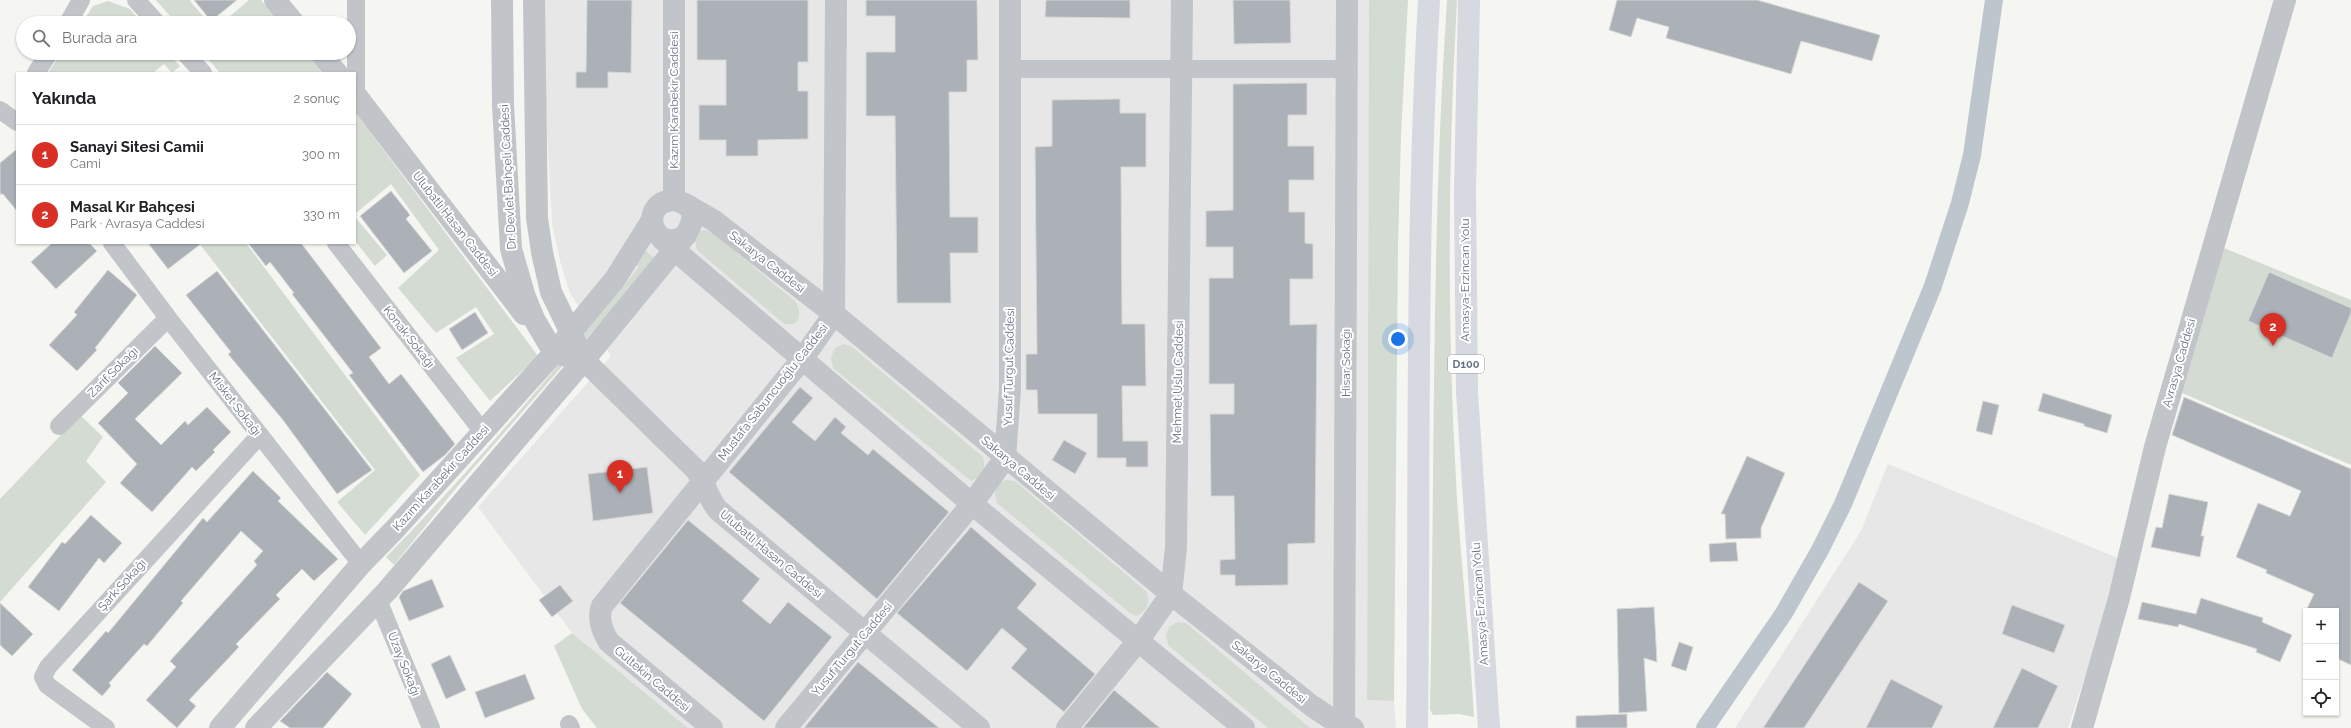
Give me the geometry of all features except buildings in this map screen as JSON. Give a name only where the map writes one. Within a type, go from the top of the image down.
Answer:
[{"type":"highway","points":[[1417,728],[1418,371],[1424,89],[1429,0]]},
{"type":"highway","name":"Amasya-Erzincan Yolu","points":[[1470,0],[1464,190],[1465,317],[1472,487],[1489,728]]},
{"type":"street","points":[[72,16],[81,0]]},
{"type":"street","points":[[136,0],[151,16]]},
{"type":"street","points":[[275,0],[288,16]]},
{"type":"street","points":[[356,0],[356,95]]},
{"type":"street","name":"Dr. Devlet Bahçeli Caddesi","points":[[502,0],[503,105],[511,249],[525,297],[534,319],[554,353]]},
{"type":"street","points":[[534,0],[537,218],[542,252],[551,292],[584,360]]},
{"type":"street","name":"Kazım Karabekir Caddesi","points":[[220,728],[360,564],[483,432],[554,353],[615,279],[668,236],[692,224],[693,217],[680,202],[674,0]]},
{"type":"street","name":"Mustafa Sabuncuoğlu Caddesi","points":[[601,624],[600,612],[602,606],[803,358],[834,314],[836,0]]},
{"type":"street","name":"Yusuf Turgut Caddesi","points":[[786,728],[972,504],[1005,458],[1010,390],[1010,0]]},
{"type":"street","name":"Mehmet Uslu Caddesi","points":[[1067,728],[1138,641],[1171,594],[1176,548],[1182,0]]},
{"type":"street","name":"Hisar Sokağı","points":[[1346,0],[1347,727]]},
{"type":"street","name":"Avrasya Caddesi","points":[[2082,728],[2119,598],[2155,447],[2285,0]]},
{"type":"street","points":[[37,72],[44,60]]},
{"type":"street","points":[[191,60],[202,72]]},
{"type":"street","points":[[326,60],[336,72]]},
{"type":"street","points":[[1011,69],[1347,69]]},
{"type":"street","name":"Ulubatlı Hasan Caddesi","points":[[356,95],[554,353]]},
{"type":"street","name":"Kazım Karabekir Caddesi","points":[[668,236],[656,208],[668,200],[680,202]]},
{"type":"street","name":"Sakarya Caddesi","points":[[680,202],[713,220],[834,314],[1005,458],[1171,594],[1312,706],[1347,727]]},
{"type":"street","points":[[668,236],[803,358],[972,504],[1244,728]]},
{"type":"street","name":"Kazım Karabekir Caddesi","points":[[256,728],[382,596],[584,360],[668,236]]},
{"type":"street","name":"Misket Sokağı","points":[[113,244],[168,318],[360,564]]},
{"type":"street","name":"Konak Sokağı","points":[[337,244],[483,432]]},
{"type":"street","name":"Zarif Sokağı","points":[[58,426],[168,318]]},
{"type":"street","points":[[554,353],[584,360]]},
{"type":"street","name":"Ulubatlı Hasan Caddesi","points":[[584,360],[696,470],[704,480],[711,502],[718,510],[979,728]]},
{"type":"street","name":"Şark Sokağı","points":[[106,728],[47,685],[43,678],[48,667],[260,435]]},
{"type":"street","points":[[360,564],[372,559],[378,560],[388,568],[392,579],[382,596]]},
{"type":"street","name":"Uzay Sokağı","points":[[382,596],[430,728]]},
{"type":"street","name":"Gültekin Caddesi","points":[[601,624],[609,642],[616,650],[712,728]]},
{"type":"shaded area","points":[[156,0],[191,0],[190,1],[203,16],[170,16]]},
{"type":"shaded area","points":[[249,0],[261,0],[274,16],[230,16]]},
{"type":"shaded area","points":[[544,0],[1369,0],[1367,700],[1394,701],[1396,728],[688,728],[572,633],[478,507],[611,356],[570,293],[560,261],[552,223],[545,93]]},
{"type":"shaded area","points":[[1369,0],[1408,0],[1401,136],[1398,244],[1394,701],[1367,700]]},
{"type":"shaded area","points":[[1447,0],[1457,0],[1450,180],[1451,360],[1458,510],[1474,717],[1459,714],[1433,715],[1430,710],[1434,355],[1438,177]]},
{"type":"shaded area","points":[[108,1],[130,9],[136,16],[87,16],[93,6]]},
{"type":"shaded area","points":[[56,60],[174,60],[180,66],[173,72],[171,72],[164,64],[154,72],[49,72]]},
{"type":"shaded area","points":[[209,60],[312,60],[321,72],[219,72]]},
{"type":"shaded area","points":[[356,113],[538,356],[490,401],[456,358],[494,334],[476,307],[436,333],[398,288],[439,250],[391,184],[356,213]]},
{"type":"shaded area","points":[[356,218],[387,255],[375,266],[356,242]]},
{"type":"shaded area","points":[[706,230],[714,234],[795,301],[799,310],[798,319],[796,322],[793,324],[783,323],[697,250],[695,240],[699,231]]},
{"type":"shaded area","points":[[200,244],[247,244],[420,475],[365,535],[337,502],[375,470]]},
{"type":"shaded area","points":[[2224,248],[2351,300],[2351,465],[2182,393]]},
{"type":"shaded area","points":[[646,251],[656,259],[457,487],[394,565],[386,557],[452,487],[547,378],[639,267],[636,264]]},
{"type":"shaded area","points":[[843,344],[851,346],[983,457],[984,468],[979,477],[972,481],[966,477],[833,368],[831,357],[835,348]]},
{"type":"shaded area","points":[[80,415],[103,437],[86,461],[106,482],[0,602],[0,499]]},
{"type":"shaded area","points":[[1888,464],[2118,558],[2090,661],[2068,728],[1735,728],[1861,531]]},
{"type":"shaded area","points":[[1007,480],[1015,481],[1147,592],[1148,603],[1146,609],[1136,616],[1130,613],[997,503],[995,492],[999,483]]},
{"type":"shaded area","points":[[1178,622],[1186,623],[1310,728],[1268,728],[1168,645],[1166,635],[1170,626]]},
{"type":"shaded area","points":[[572,633],[688,728],[597,728],[582,709],[554,646]]},
{"type":"waterway","points":[[1705,728],[1784,613],[1820,550],[1843,504],[1933,286],[1960,203],[1972,155],[1994,0]]},
{"type":"place","name":"Masal Kır Bahçesi","points":[[2273,346]]},
{"type":"place","name":"Sanayi Sitesi Camii","points":[[620,493]]}]
